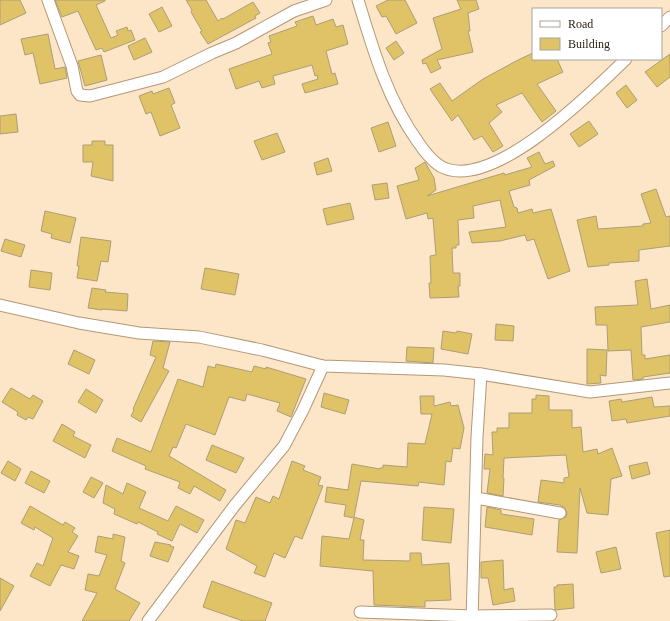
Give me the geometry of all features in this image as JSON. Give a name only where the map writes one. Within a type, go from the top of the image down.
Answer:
[{"type":"street","points":[[48,0],[72,66],[77,91],[80,95],[90,96],[163,77],[236,43],[294,11],[326,0]]},
{"type":"street","points":[[358,0],[379,67],[396,107],[410,131],[428,156],[441,166],[456,170],[473,170],[513,154],[555,124],[625,60]]},
{"type":"street","points":[[662,25],[670,17]]},
{"type":"street","points":[[0,305],[79,323],[139,333],[199,337],[262,350],[323,366],[444,370],[481,374],[590,392],[670,383]]},
{"type":"street","points":[[148,621],[235,505],[284,446],[323,366]]},
{"type":"street","points":[[472,619],[477,437],[481,374]]},
{"type":"street","points":[[476,498],[560,513]]},
{"type":"street","points":[[360,612],[472,619],[550,615]]},
{"type":"building","points":[[0,0],[20,0],[26,13],[0,25]]},
{"type":"building","points":[[55,0],[105,0],[96,5],[111,38],[118,35],[116,31],[127,27],[128,31],[131,30],[135,40],[104,52],[102,48],[96,50],[78,11],[62,17]]},
{"type":"building","points":[[186,0],[206,0],[218,21],[253,2],[260,13],[255,16],[256,18],[208,44],[200,32],[202,31]]},
{"type":"building","points":[[388,0],[405,0],[417,23],[396,34],[386,16],[382,17],[376,6]]},
{"type":"building","points":[[457,0],[476,0],[479,9],[468,13],[470,31],[468,31],[473,52],[437,60],[441,68],[431,73],[426,63],[423,64],[422,60],[442,49],[433,18],[461,9]]},
{"type":"building","points":[[162,7],[172,26],[159,32],[149,14]]},
{"type":"building","points":[[313,16],[316,25],[333,19],[336,27],[343,25],[348,44],[326,51],[332,74],[335,73],[338,84],[305,93],[302,84],[318,79],[317,75],[315,76],[312,65],[273,76],[275,84],[262,88],[259,81],[236,89],[229,69],[272,54],[268,43],[271,42],[269,36],[297,26],[295,22]]},
{"type":"building","points":[[48,34],[55,69],[65,67],[67,78],[40,84],[33,53],[25,55],[21,39]]},
{"type":"building","points":[[145,38],[152,52],[134,60],[128,46]]},
{"type":"building","points":[[396,41],[404,53],[394,60],[386,48]]},
{"type":"building","points":[[532,53],[532,60],[557,60],[563,72],[537,84],[556,111],[542,122],[522,93],[496,105],[502,112],[489,123],[503,146],[493,152],[482,136],[474,140],[458,115],[452,121],[430,89],[440,83],[452,101],[483,79]]},
{"type":"building","points":[[670,54],[670,77],[657,87],[645,72]]},
{"type":"building","points":[[101,55],[107,80],[85,86],[78,61]]},
{"type":"building","points":[[626,85],[637,100],[627,108],[616,93]]},
{"type":"building","points":[[169,88],[175,103],[171,105],[180,128],[160,136],[151,112],[146,114],[139,96],[152,91],[153,94]]},
{"type":"building","points":[[16,114],[18,132],[0,134],[0,116]]},
{"type":"building","points":[[589,121],[598,134],[579,147],[570,134]]},
{"type":"building","points":[[388,122],[396,146],[379,152],[371,128]]},
{"type":"building","points":[[277,133],[285,152],[262,160],[254,141]]},
{"type":"building","points":[[92,141],[105,141],[105,145],[113,145],[113,181],[91,176],[93,162],[83,162],[83,145],[92,145]]},
{"type":"building","points":[[539,152],[545,164],[553,161],[555,166],[529,180],[530,185],[509,191],[514,207],[517,208],[518,213],[532,209],[533,213],[551,209],[570,271],[548,279],[534,239],[527,241],[525,235],[500,241],[472,243],[469,232],[506,227],[500,200],[473,206],[474,218],[458,220],[459,245],[456,245],[456,248],[452,248],[453,273],[460,273],[460,286],[458,286],[459,297],[430,298],[430,256],[436,255],[433,218],[428,219],[427,213],[406,219],[397,186],[419,180],[415,168],[425,162],[434,178],[436,190],[427,196],[504,173],[505,175],[532,167],[527,158]]},
{"type":"building","points":[[328,158],[332,171],[317,175],[314,163]]},
{"type":"building","points":[[387,183],[389,198],[375,200],[372,185]]},
{"type":"building","points":[[656,189],[666,217],[670,216],[670,246],[639,250],[639,261],[609,263],[609,265],[588,267],[577,220],[596,216],[598,229],[643,226],[643,224],[651,223],[641,194]]},
{"type":"building","points":[[350,203],[354,219],[327,225],[323,209]]},
{"type":"building","points":[[45,211],[76,218],[70,243],[51,238],[52,234],[41,231]]},
{"type":"building","points":[[81,237],[111,241],[108,262],[101,261],[97,281],[77,278]]},
{"type":"building","points":[[5,239],[25,245],[21,257],[1,251]]},
{"type":"building","points":[[205,268],[239,274],[235,295],[201,289]]},
{"type":"building","points":[[31,270],[52,273],[50,290],[29,287]]},
{"type":"building","points":[[647,279],[651,309],[670,305],[670,322],[641,327],[642,355],[645,355],[645,359],[670,355],[670,373],[633,380],[631,350],[608,351],[607,325],[596,325],[595,307],[638,305],[635,281]]},
{"type":"building","points":[[92,288],[106,290],[105,292],[128,294],[127,311],[88,308]]},
{"type":"building","points":[[496,324],[514,326],[513,341],[495,340]]},
{"type":"building","points":[[443,331],[456,333],[457,331],[472,334],[468,354],[441,349]]},
{"type":"building","points":[[153,341],[170,342],[163,368],[169,371],[141,422],[131,416],[156,357],[150,355]]},
{"type":"building","points":[[407,347],[434,348],[433,363],[406,361]]},
{"type":"building","points":[[587,349],[607,350],[606,376],[600,375],[601,383],[587,384]]},
{"type":"building","points":[[74,350],[95,360],[89,374],[68,364]]},
{"type":"building","points":[[216,364],[252,372],[254,366],[266,369],[266,367],[306,379],[291,417],[277,411],[280,403],[247,394],[245,401],[229,397],[215,435],[186,424],[176,448],[173,447],[169,456],[226,490],[220,501],[194,486],[190,494],[178,488],[180,482],[145,469],[146,466],[112,451],[117,438],[151,452],[178,379],[203,387],[208,366],[215,368]]},
{"type":"building","points":[[11,388],[30,399],[33,395],[43,401],[33,419],[28,417],[26,420],[17,415],[18,412],[2,402]]},
{"type":"building","points":[[86,389],[103,400],[96,413],[78,402]]},
{"type":"building","points":[[324,393],[349,400],[345,414],[321,407]]},
{"type":"building","points":[[536,395],[549,396],[549,410],[572,410],[572,428],[581,427],[583,452],[597,449],[598,454],[612,448],[622,476],[611,479],[608,515],[587,513],[580,488],[577,553],[557,552],[559,520],[566,517],[567,514],[565,508],[560,505],[538,502],[541,480],[564,483],[564,478],[569,477],[566,455],[504,458],[503,496],[487,493],[490,469],[484,469],[485,454],[493,455],[492,432],[497,432],[497,428],[509,428],[509,413],[532,413],[532,399],[536,399]]},
{"type":"building","points":[[420,396],[434,396],[434,406],[450,402],[451,406],[458,405],[464,428],[460,449],[453,448],[451,462],[446,461],[444,485],[419,482],[418,486],[361,481],[354,517],[364,520],[360,540],[364,540],[363,560],[410,561],[410,553],[421,553],[422,565],[449,563],[451,600],[425,601],[425,607],[374,605],[373,571],[320,566],[322,536],[349,539],[354,518],[344,516],[346,505],[325,502],[327,487],[348,490],[352,464],[380,469],[383,468],[383,465],[407,467],[408,443],[425,444],[432,414],[421,414]]},
{"type":"building","points":[[652,397],[654,407],[670,406],[670,416],[627,423],[626,419],[612,421],[609,401],[621,399],[622,402]]},
{"type":"building","points":[[62,424],[75,432],[73,436],[91,445],[85,458],[53,441]]},
{"type":"building","points":[[212,445],[244,458],[236,473],[206,460]]},
{"type":"building","points":[[8,461],[21,469],[15,481],[1,473]]},
{"type":"building","points":[[292,461],[305,466],[303,470],[321,477],[318,485],[323,486],[302,539],[295,536],[285,558],[274,553],[265,577],[254,573],[257,566],[226,549],[236,520],[245,523],[256,497],[270,503],[273,496],[279,499]]},
{"type":"building","points":[[647,462],[650,474],[632,479],[629,466]]},
{"type":"building","points":[[31,471],[50,481],[44,493],[25,483]]},
{"type":"building","points":[[91,477],[103,483],[94,498],[83,492]]},
{"type":"building","points":[[127,483],[146,492],[139,508],[168,521],[176,506],[204,520],[197,533],[180,524],[172,541],[157,534],[158,532],[138,522],[137,524],[114,514],[115,509],[103,503],[106,485],[123,494]]},
{"type":"building","points":[[30,506],[63,525],[65,522],[75,528],[72,532],[78,536],[68,552],[79,556],[74,569],[61,565],[50,586],[30,576],[37,563],[43,566],[53,538],[35,527],[34,530],[21,523]]},
{"type":"building","points":[[424,507],[454,509],[451,543],[422,540]]},
{"type":"building","points":[[487,507],[501,510],[501,514],[534,519],[532,535],[485,527]]},
{"type":"building","points":[[670,530],[670,576],[664,577],[656,533]]},
{"type":"building","points":[[113,534],[125,537],[121,561],[125,563],[115,589],[140,603],[129,621],[82,621],[97,593],[85,590],[88,574],[99,576],[107,555],[95,552],[98,536],[113,539]]},
{"type":"building","points":[[155,542],[174,547],[168,562],[150,556]]},
{"type":"building","points":[[616,547],[621,569],[601,573],[596,552]]},
{"type":"building","points":[[503,560],[504,590],[513,588],[515,601],[493,605],[488,578],[481,578],[481,562]]},
{"type":"building","points":[[0,578],[14,586],[0,611]]},
{"type":"building","points":[[212,581],[272,603],[265,621],[243,621],[203,607]]},
{"type":"building","points":[[573,584],[574,608],[555,610],[554,587],[557,587],[557,585]]}]
